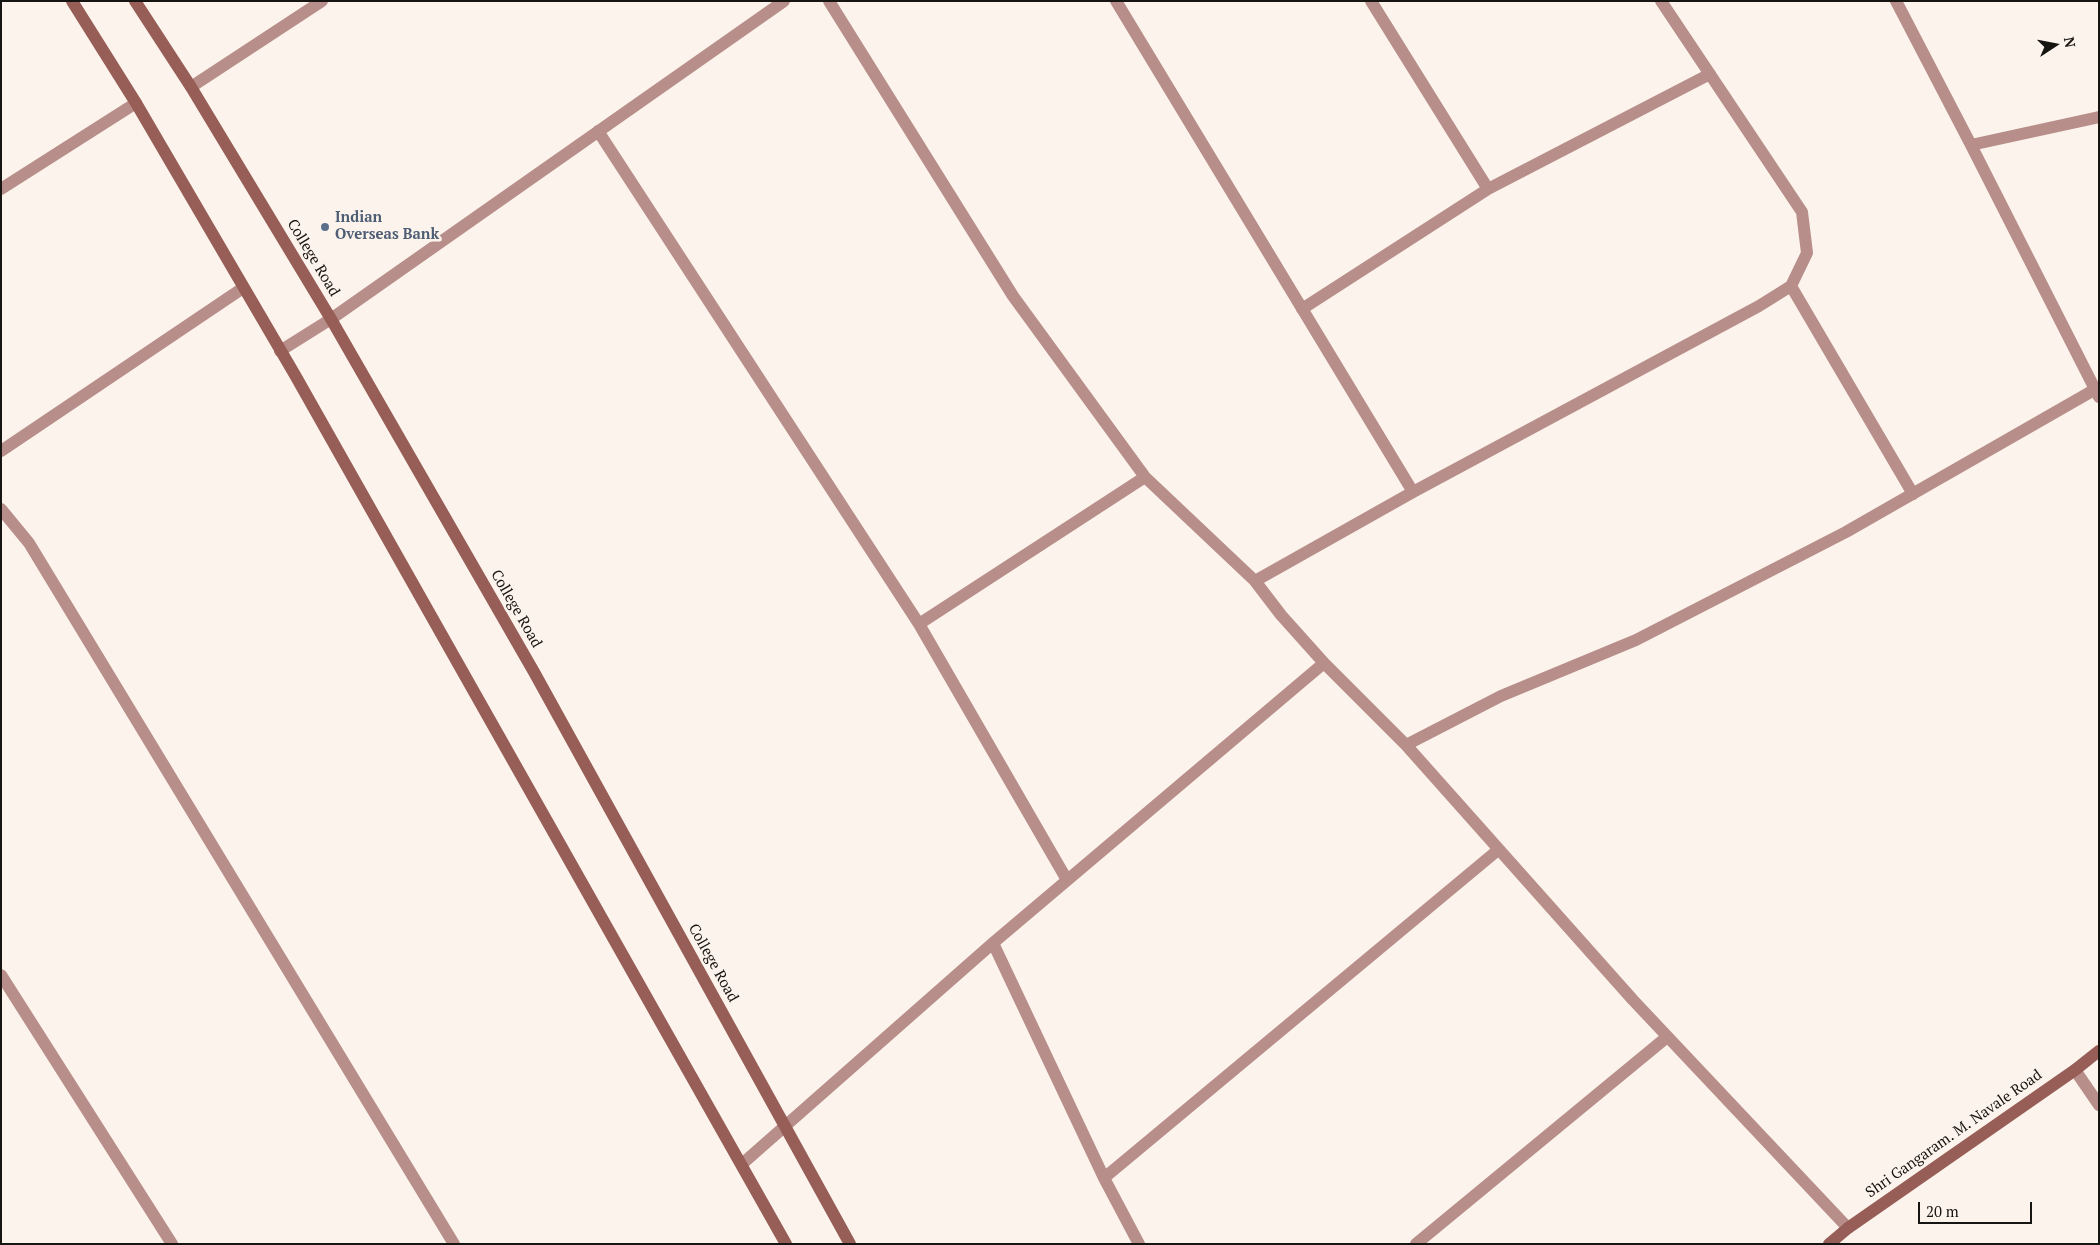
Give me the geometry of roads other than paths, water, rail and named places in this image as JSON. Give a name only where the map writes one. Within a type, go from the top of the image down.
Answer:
[{"type":"main road","name":"College Road","points":[[135,1],[192,87],[331,319],[534,672],[850,1244]]},
{"type":"main road","points":[[74,6],[136,103],[280,351],[296,375],[786,1244]]},
{"type":"main road","name":"Shri Gangaram. M. Navale Road","points":[[1828,1244],[1848,1228],[2075,1070],[2099,1051]]},
{"type":"street","points":[[192,87],[322,1]]},
{"type":"street","points":[[280,351],[331,319],[784,1]]},
{"type":"street","points":[[828,1],[1014,296],[1145,477],[1255,581],[1281,616],[1406,745],[1667,1037],[1848,1228]]},
{"type":"street","points":[[1116,1],[1413,492]]},
{"type":"street","points":[[1371,1],[1488,189]]},
{"type":"street","points":[[1255,581],[1413,492],[1759,306],[1791,286],[1807,254],[1802,212],[1661,1]]},
{"type":"street","points":[[1406,745],[1501,696],[1636,640],[1846,532],[2097,394],[1971,144],[1896,1]]},
{"type":"street","points":[[1302,309],[1488,189],[1710,74]]},
{"type":"street","points":[[1,189],[136,103]]},
{"type":"street","points":[[1971,144],[2099,117]]},
{"type":"street","points":[[598,131],[919,624],[1067,880]]},
{"type":"street","points":[[1791,286],[1913,494]]},
{"type":"street","points":[[1,451],[243,288]]},
{"type":"street","points":[[919,624],[1145,477]]},
{"type":"street","points":[[1,508],[29,542],[454,1244]]},
{"type":"street","points":[[742,1164],[993,943],[1324,662]]},
{"type":"street","points":[[1104,1178],[1498,850]]},
{"type":"street","points":[[993,943],[1104,1178],[1139,1244]]},
{"type":"street","points":[[1,975],[172,1244]]},
{"type":"street","points":[[1416,1244],[1667,1037]]},
{"type":"street","points":[[2075,1070],[2099,1105]]},
{"type":"place","name":"Indian Overseas Bank","points":[[325,227]]}]
